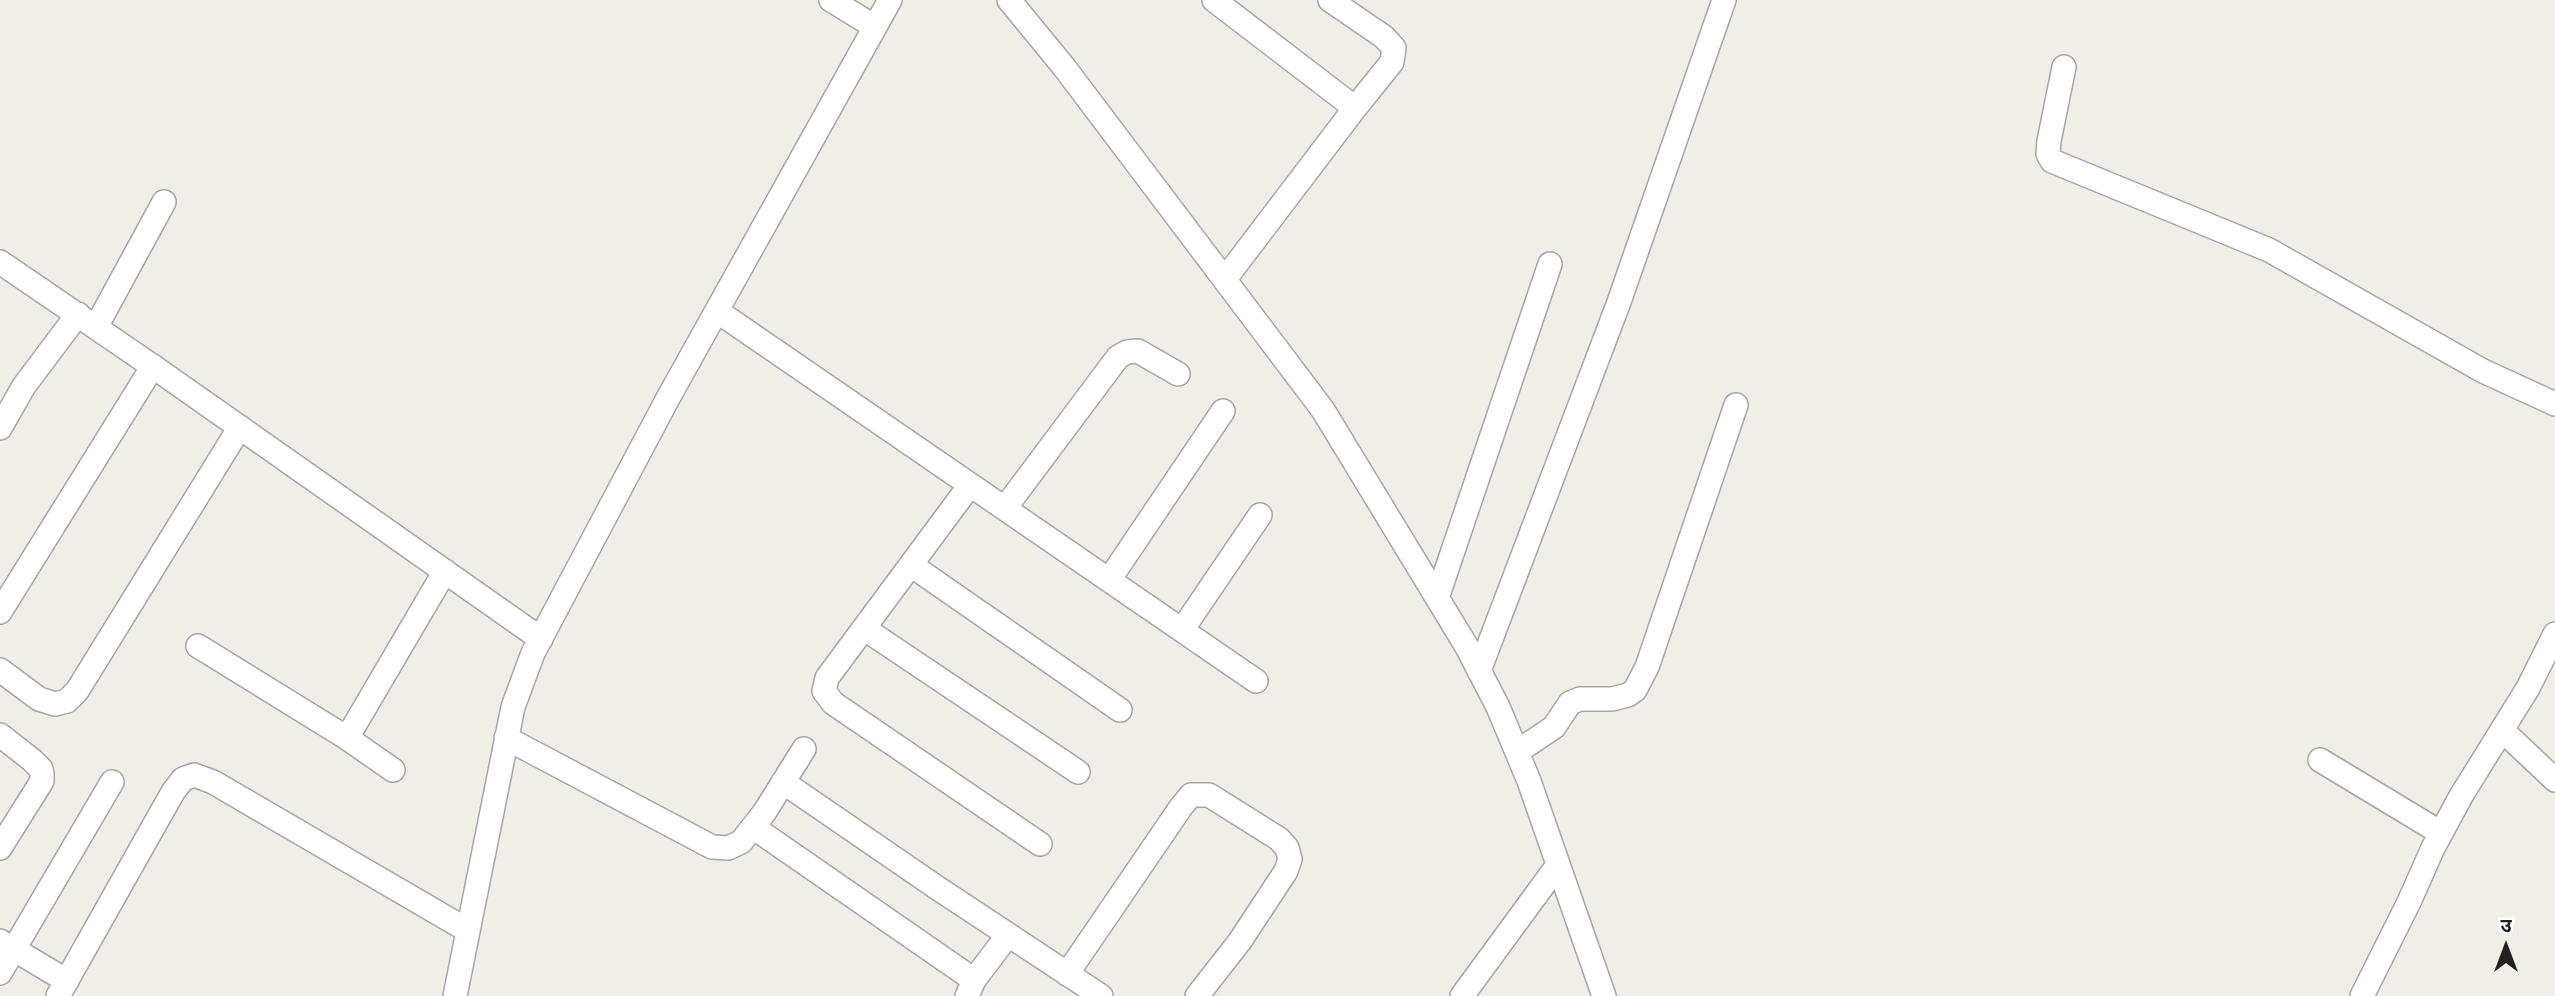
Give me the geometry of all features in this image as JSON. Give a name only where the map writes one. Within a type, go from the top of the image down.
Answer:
[{"type":"street","points":[[831,0],[875,27]]},
{"type":"street","points":[[455,996],[513,707],[541,639],[716,311],[890,0]]},
{"type":"street","points":[[1009,0],[1064,67],[1323,410],[1437,598],[1498,707],[1517,752],[1604,996]]},
{"type":"street","points":[[1214,0],[1355,108]]},
{"type":"street","points":[[1225,279],[1392,62],[1394,48],[1384,37],[1331,0]]},
{"type":"street","points":[[1479,671],[1619,302],[1724,0]]},
{"type":"street","points":[[2064,67],[2049,141],[2048,154],[2052,161],[2269,250],[2483,370],[2555,404]]},
{"type":"street","points":[[0,428],[24,386],[87,320],[164,202]]},
{"type":"street","points":[[0,262],[87,320],[541,639]]},
{"type":"street","points":[[1437,598],[1550,264]]},
{"type":"street","points":[[716,311],[1256,681]]},
{"type":"street","points":[[1005,508],[1118,357],[1127,352],[1138,351],[1178,374]]},
{"type":"street","points":[[0,612],[153,366]]},
{"type":"street","points":[[1517,752],[1555,727],[1570,702],[1580,699],[1612,699],[1628,695],[1635,690],[1647,667],[1736,405]]},
{"type":"street","points":[[1109,580],[1223,411]]},
{"type":"street","points":[[0,670],[39,699],[55,704],[67,701],[77,691],[240,427]]},
{"type":"street","points":[[970,485],[827,678],[824,691],[833,703],[1040,844]]},
{"type":"street","points":[[1182,630],[1261,515]]},
{"type":"street","points":[[911,565],[1120,710]]},
{"type":"street","points":[[347,738],[445,571]]},
{"type":"street","points":[[865,629],[1078,772]]},
{"type":"street","points":[[2362,996],[2441,833],[2528,688],[2555,634]]},
{"type":"street","points":[[198,646],[347,738],[393,770]]},
{"type":"street","points":[[2502,730],[2555,780]]},
{"type":"street","points":[[0,735],[32,760],[43,774],[41,781],[3,835]]},
{"type":"street","points":[[506,738],[712,847],[728,848],[741,842],[804,749]]},
{"type":"street","points":[[2320,760],[2441,833]]},
{"type":"street","points":[[7,945],[63,988],[173,792],[183,779],[194,775],[213,782],[467,930]]},
{"type":"street","points":[[0,973],[7,945],[112,782]]},
{"type":"street","points":[[783,782],[1101,996]]},
{"type":"street","points":[[1067,974],[1181,807],[1191,795],[1209,795],[1279,839],[1287,848],[1290,859],[1286,871],[1240,942],[1197,996]]},
{"type":"street","points":[[752,827],[970,988],[1008,935]]},
{"type":"street","points":[[1462,996],[1558,865]]}]
